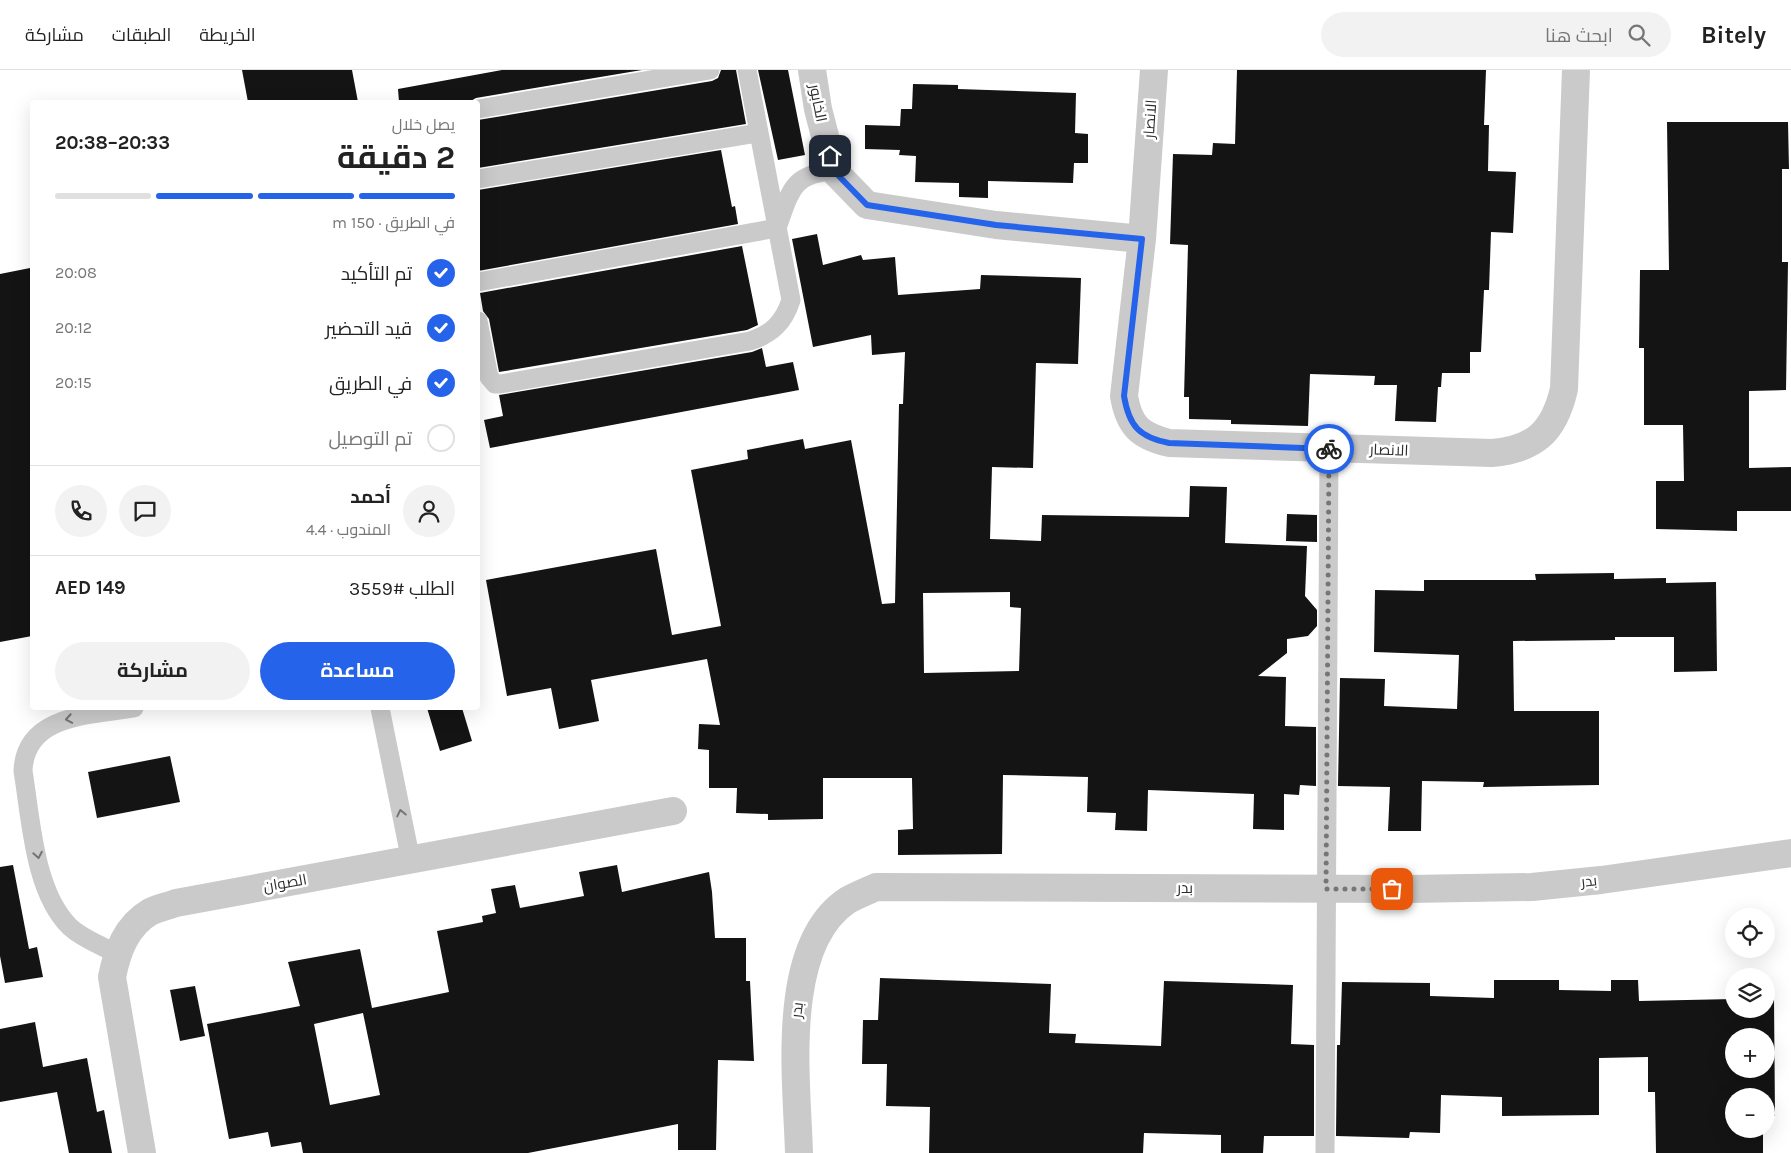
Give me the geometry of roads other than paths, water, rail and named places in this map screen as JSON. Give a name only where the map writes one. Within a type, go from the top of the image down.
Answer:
[{"type":"street","name":"الخابور","points":[[812,70],[818,109],[834,171],[867,205],[996,225],[1142,239]]},
{"type":"street","name":"الانصار","points":[[1154,70],[1142,239],[1124,396],[1127,414],[1137,429],[1151,439],[1169,443],[1492,453],[1520,448],[1533,442],[1549,428],[1559,410],[1564,389],[1576,70]]},
{"type":"street","name":"الصوان","points":[[142,1153],[112,977],[116,954],[130,930],[150,912],[176,903],[411,861],[673,810]]},
{"type":"street","name":"بدر","points":[[799,1153],[795,1018],[806,957],[823,925],[847,901],[876,887],[1326,889],[1532,886],[1601,880],[1791,853]]},
{"type":"lane","points":[[480,110],[710,70]]},
{"type":"lane","points":[[480,331],[489,377],[495,384],[500,384],[761,337],[781,322],[791,300],[747,70]]},
{"type":"lane","points":[[480,179],[758,133]]},
{"type":"lane","points":[[777,228],[787,200],[797,182],[817,171],[834,171]]},
{"type":"lane","points":[[480,282],[777,228]]},
{"type":"lane","points":[[1325,1153],[1329,448]]},
{"type":"lane","points":[[116,954],[72,928],[59,915],[50,900],[40,869],[22,771],[23,761],[31,741],[49,725],[61,721],[123,710]]},
{"type":"lane","points":[[380,710],[411,861]]}]
